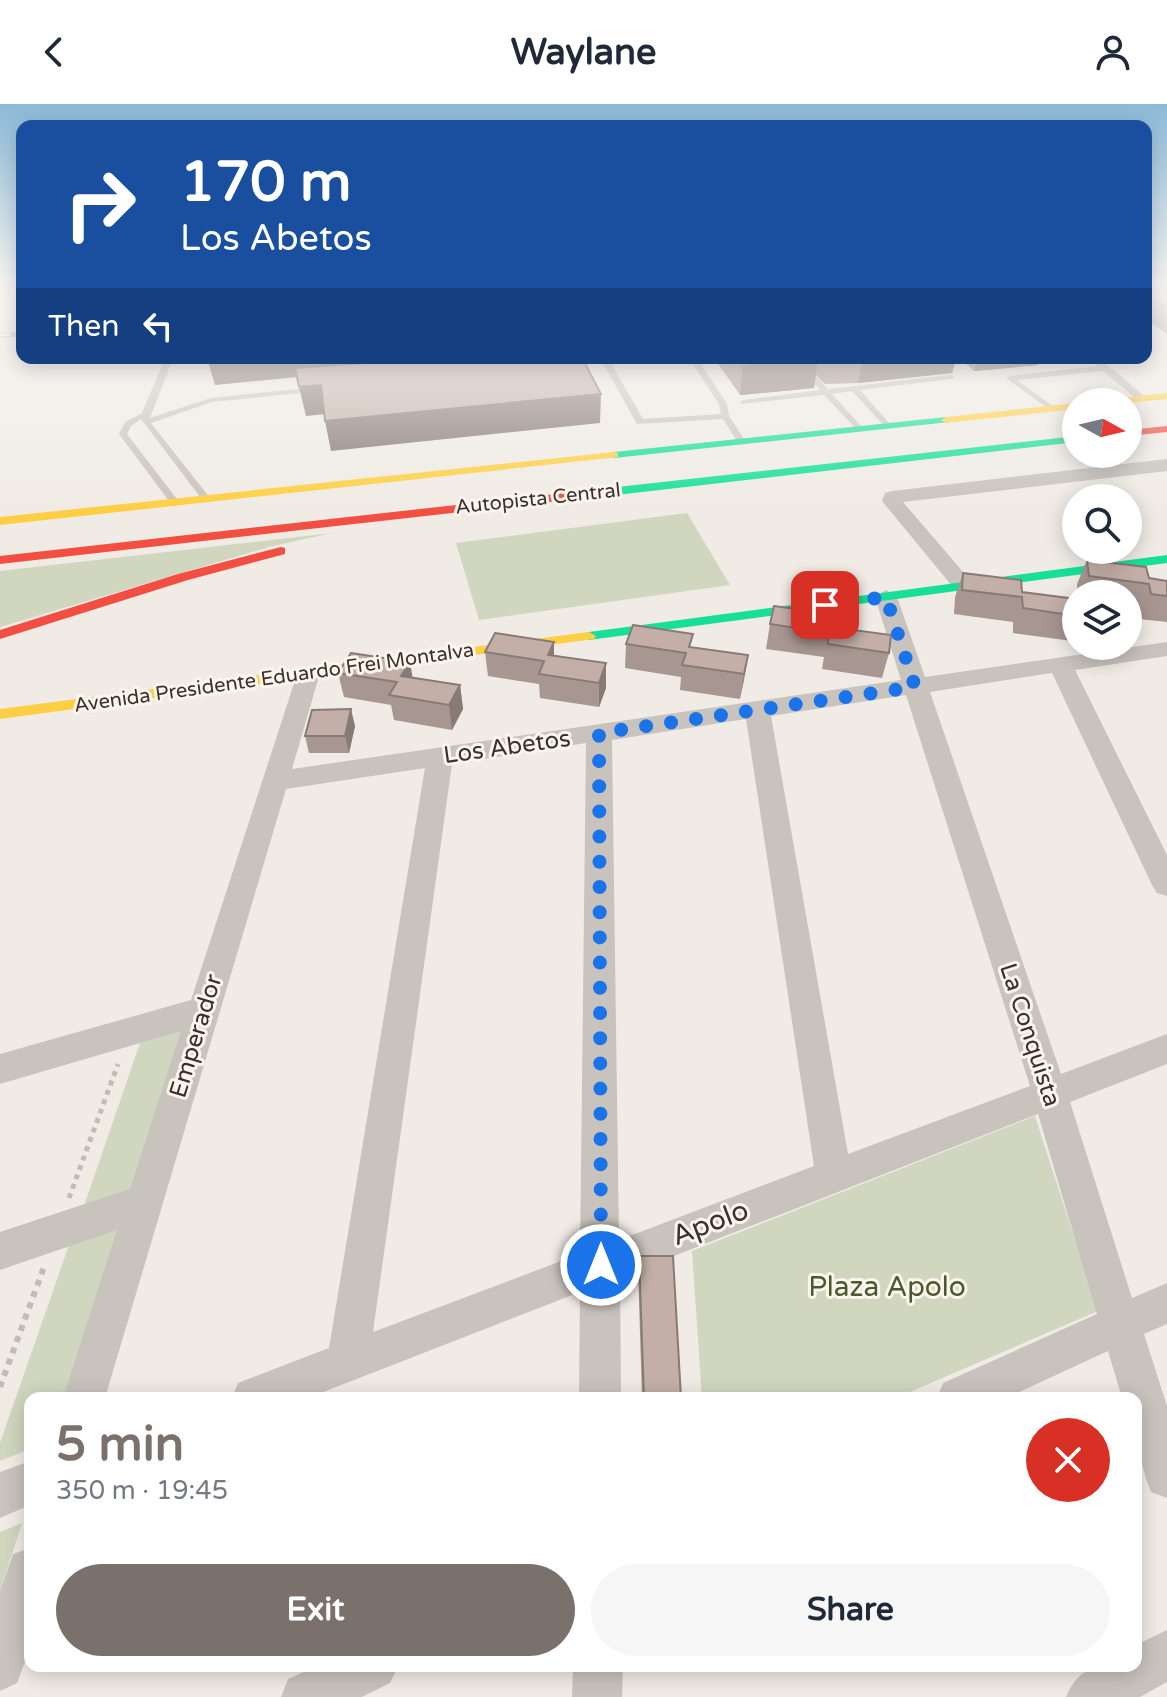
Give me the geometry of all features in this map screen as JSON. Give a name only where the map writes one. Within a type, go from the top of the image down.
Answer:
[{"type":"main road","points":[[0,521],[1062,408]]},
{"type":"main road","name":"Autopista Central","points":[[0,537],[1062,423]]},
{"type":"main road","points":[[1142,432],[1167,429]]},
{"type":"main road","name":"Autopista Central","points":[[0,560],[1062,441]]},
{"type":"main road","points":[[0,635],[183,577],[302,546],[493,514],[591,493]]},
{"type":"main road","name":"Avenida Presidente Eduardo Frei Montalva","points":[[0,714],[1167,559]]},
{"type":"street","points":[[965,587],[892,501],[892,497],[1167,465]]},
{"type":"street","name":"La Conquista","points":[[886,597],[1050,1094],[1140,1392]]},
{"type":"street","name":"Los Abetos","points":[[274,781],[1167,649]]},
{"type":"street","points":[[1060,665],[1167,885]]},
{"type":"street","name":"Emperador","points":[[86,1392],[308,673]]},
{"type":"street","points":[[757,710],[834,1176]]},
{"type":"street","points":[[599,733],[600,1392]]},
{"type":"street","points":[[348,1362],[440,757]]},
{"type":"street","points":[[0,1069],[204,1010]]},
{"type":"street","name":"Apolo","points":[[269,1392],[1167,1049]]},
{"type":"street","points":[[0,1251],[144,1202]]},
{"type":"street","points":[[971,1392],[1167,1303]]},
{"type":"street","name":"La Conquista","points":[[1142,1397],[1167,1476]]},
{"type":"street","points":[[0,1495],[24,1485]]},
{"type":"street","points":[[0,1666],[24,1590]]},
{"type":"street","points":[[1142,1669],[1167,1655]]},
{"type":"street","points":[[306,1697],[360,1672]]},
{"type":"street","points":[[597,1697],[598,1672]]},
{"type":"street","points":[[1091,1697],[1136,1672]]},
{"type":"lane","points":[[146,418],[167,364]]},
{"type":"lane","points":[[607,364],[640,422],[725,416]]},
{"type":"lane","points":[[697,364],[723,404],[725,416],[742,442]]},
{"type":"lane","points":[[801,364],[859,429]]},
{"type":"lane","points":[[1101,364],[1159,402]]},
{"type":"lane","points":[[1051,409],[1010,378],[1106,368]]},
{"type":"lane","points":[[744,402],[951,377]]},
{"type":"lane","points":[[175,503],[123,434],[124,427],[131,421],[211,400],[322,389]]},
{"type":"lane","points":[[854,389],[887,426]]},
{"type":"lane","points":[[146,418],[207,500]]},
{"type":"green space","points":[[687,513],[730,585],[479,620],[456,543]]},
{"type":"green space","points":[[332,533],[269,547],[0,627],[0,571]]},
{"type":"green space","points":[[185,1029],[133,1189],[84,1206],[140,1043]]},
{"type":"green space","name":"Plaza Apolo","points":[[1035,1116],[1098,1311],[910,1392],[702,1392],[692,1251]]},
{"type":"green space","points":[[121,1225],[68,1392],[24,1392],[24,1451],[0,1461],[0,1443],[69,1245]]},
{"type":"green space","points":[[22,1523],[0,1591],[0,1532]]},
{"type":"building","points":[[350,364],[585,364],[601,394],[325,421],[321,385],[299,387],[295,368]]},
{"type":"building","points":[[1088,564],[1146,567],[1149,578],[1167,581],[1167,596],[1151,594],[1149,584],[1142,583],[1142,580],[1089,576]]},
{"type":"building","points":[[963,573],[1021,580],[1022,592],[1062,597],[1062,614],[1023,608],[1022,597],[962,590]]},
{"type":"building","points":[[774,606],[833,614],[831,627],[891,635],[889,653],[828,644],[829,633],[770,624]]},
{"type":"building","points":[[633,625],[693,634],[689,647],[748,655],[744,674],[682,665],[686,653],[626,644]]},
{"type":"building","points":[[495,633],[554,642],[548,655],[606,663],[599,683],[539,674],[544,661],[485,652]]},
{"type":"building","points":[[351,653],[410,662],[401,676],[460,685],[449,705],[389,695],[397,682],[338,673]]},
{"type":"building","points":[[351,709],[345,736],[305,736],[312,710]]},
{"type":"building","points":[[639,1256],[673,1256],[681,1392],[644,1392]]},
{"type":"traffic: fast","points":[[614,455],[946,420]]},
{"type":"traffic: fast","points":[[590,494],[1062,441]]},
{"type":"traffic: fast","points":[[589,636],[1167,559]]},
{"type":"traffic: slow","points":[[1142,399],[1167,396]]},
{"type":"traffic: slow","points":[[946,420],[1062,408]]},
{"type":"traffic: slow","points":[[0,521],[614,455]]},
{"type":"traffic: slow","points":[[0,714],[589,636]]},
{"type":"traffic: jam","points":[[1142,432],[1167,429]]},
{"type":"traffic: jam","points":[[0,560],[590,494]]},
{"type":"traffic: jam","points":[[0,635],[183,577],[281,551]]},
{"type":"route","points":[[601,1265],[599,733],[915,687],[886,597],[825,605]]}]
